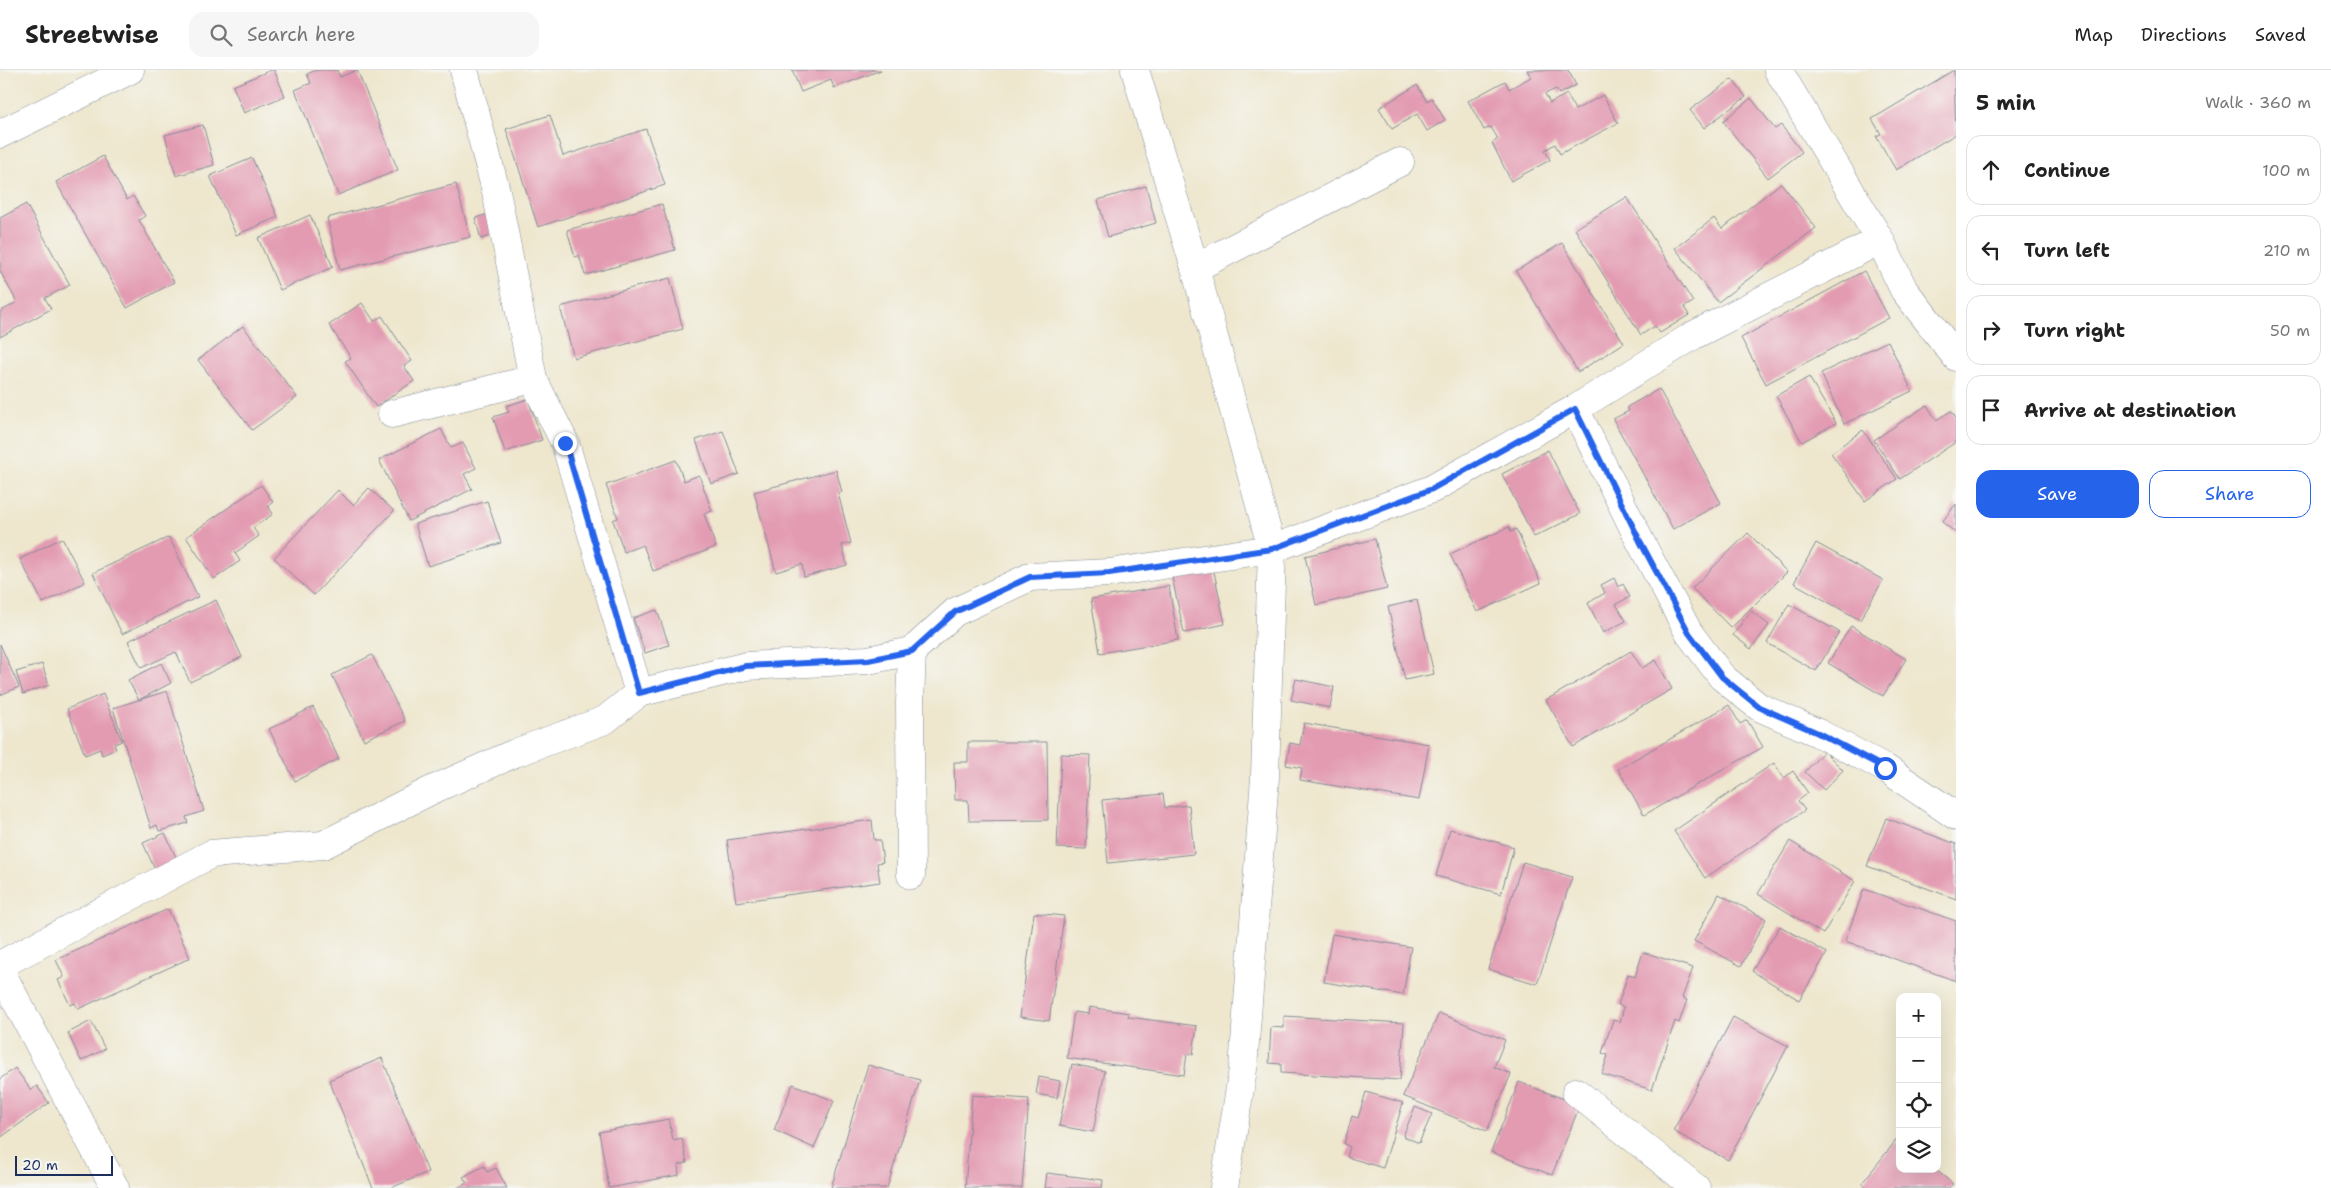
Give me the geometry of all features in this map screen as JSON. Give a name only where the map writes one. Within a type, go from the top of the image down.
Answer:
[{"type":"street","points":[[0,134],[130,70]]},
{"type":"street","points":[[464,70],[496,190],[533,380],[565,443],[639,693]]},
{"type":"street","points":[[1136,70],[1195,268],[1272,549],[1265,777],[1243,1070],[1224,1188]]},
{"type":"street","points":[[1778,70],[1880,240],[1904,290],[1956,358]]},
{"type":"street","points":[[1195,268],[1400,162]]},
{"type":"street","points":[[0,965],[211,854],[323,845],[432,790],[514,753],[605,720],[639,693],[746,666],[868,660],[912,651],[955,612],[1030,577],[1109,573],[1272,549],[1432,489],[1575,409],[1694,335],[1880,240]]},
{"type":"street","points":[[392,414],[533,380]]},
{"type":"street","points":[[1575,409],[1640,541],[1689,633],[1722,677],[1759,707],[1818,733],[1885,768],[1956,816]]},
{"type":"street","points":[[911,875],[910,702],[912,651]]},
{"type":"street","points":[[0,970],[115,1188]]},
{"type":"street","points":[[1576,1092],[1696,1188]]},
{"type":"building","points":[[274,70],[285,96],[244,113],[233,86]]},
{"type":"building","points":[[316,70],[337,70],[340,77],[357,70],[398,170],[338,195],[295,90],[311,83],[307,74]]},
{"type":"building","points":[[792,70],[881,70],[834,88],[831,80],[801,92]]},
{"type":"building","points":[[1527,70],[1568,70],[1576,85],[1559,94],[1556,89],[1545,94],[1550,103],[1567,94],[1575,110],[1603,95],[1618,123],[1560,154],[1555,144],[1545,150],[1550,160],[1511,181],[1492,143],[1498,139],[1491,127],[1484,130],[1468,101],[1505,81],[1509,89],[1531,77]]},
{"type":"building","points":[[1954,70],[1956,134],[1896,170],[1876,136],[1881,134],[1872,119]]},
{"type":"building","points":[[1732,79],[1746,97],[1704,128],[1690,110]]},
{"type":"building","points":[[1417,85],[1427,101],[1432,98],[1445,120],[1427,131],[1417,114],[1392,129],[1379,108]]},
{"type":"building","points":[[1751,98],[1775,129],[1781,125],[1802,152],[1768,178],[1723,121]]},
{"type":"building","points":[[550,115],[563,156],[646,129],[665,185],[538,227],[506,129]]},
{"type":"building","points":[[203,125],[214,165],[176,176],[165,135]]},
{"type":"building","points":[[103,156],[127,200],[133,196],[145,216],[139,220],[174,282],[127,308],[56,182]]},
{"type":"building","points":[[252,158],[278,217],[236,235],[210,176]]},
{"type":"building","points":[[1781,183],[1816,228],[1718,302],[1675,248],[1714,218],[1722,229]]},
{"type":"building","points":[[456,184],[470,237],[340,270],[327,218]]},
{"type":"building","points":[[1146,186],[1156,223],[1108,237],[1098,200]]},
{"type":"building","points":[[1627,197],[1693,302],[1684,307],[1689,315],[1660,333],[1655,326],[1641,335],[1575,229]]},
{"type":"building","points":[[26,204],[70,285],[45,298],[51,309],[0,337],[0,312],[17,302],[0,271],[0,218]]},
{"type":"building","points":[[662,204],[675,250],[585,275],[579,255],[575,257],[567,230]]},
{"type":"building","points":[[492,213],[497,234],[481,239],[475,218]]},
{"type":"building","points":[[310,215],[333,267],[280,290],[258,238]]},
{"type":"building","points":[[1562,243],[1624,343],[1578,372],[1516,271]]},
{"type":"building","points":[[1864,271],[1889,318],[1766,384],[1741,338]]},
{"type":"building","points":[[670,278],[683,329],[574,358],[560,307]]},
{"type":"building","points":[[362,303],[374,321],[382,316],[412,361],[404,366],[414,381],[376,407],[345,361],[351,358],[329,325]]},
{"type":"building","points":[[243,326],[297,397],[252,430],[198,360]]},
{"type":"building","points":[[1888,341],[1912,391],[1844,424],[1821,373]]},
{"type":"building","points":[[1809,377],[1836,423],[1802,442],[1776,396]]},
{"type":"building","points":[[1659,389],[1721,503],[1673,529],[1613,419],[1629,411],[1627,407]]},
{"type":"building","points":[[528,399],[542,440],[505,452],[493,417],[509,412],[506,406]]},
{"type":"building","points":[[1927,405],[1936,420],[1951,411],[1956,418],[1956,442],[1900,479],[1874,440]]},
{"type":"building","points":[[441,429],[451,448],[463,443],[476,468],[464,474],[472,489],[409,521],[379,460]]},
{"type":"building","points":[[1863,430],[1897,479],[1865,501],[1831,453]]},
{"type":"building","points":[[723,431],[739,474],[711,484],[696,440]]},
{"type":"building","points":[[1548,450],[1580,514],[1534,537],[1502,474]]},
{"type":"building","points":[[676,460],[684,481],[699,475],[712,511],[704,514],[716,547],[653,571],[643,545],[624,552],[613,520],[618,518],[606,485]]},
{"type":"building","points":[[836,470],[842,492],[838,493],[851,543],[842,545],[847,565],[804,577],[802,564],[776,572],[754,492]]},
{"type":"building","points":[[261,485],[273,502],[268,506],[273,514],[253,528],[259,536],[235,553],[240,561],[214,579],[186,537]]},
{"type":"building","points":[[369,488],[394,511],[314,595],[274,558],[338,490],[353,505]]},
{"type":"building","points":[[487,501],[501,543],[428,566],[415,524]]},
{"type":"building","points":[[1956,504],[1956,533],[1942,522]]},
{"type":"building","points":[[1509,527],[1511,532],[1516,529],[1541,583],[1477,612],[1450,554]]},
{"type":"building","points":[[1748,533],[1787,572],[1731,628],[1692,588]]},
{"type":"building","points":[[169,537],[198,597],[122,634],[93,573]]},
{"type":"building","points":[[62,538],[85,582],[43,603],[20,559]]},
{"type":"building","points":[[1375,539],[1387,589],[1316,605],[1305,556]]},
{"type":"building","points":[[1816,543],[1883,580],[1860,620],[1794,583]]},
{"type":"building","points":[[1213,567],[1225,624],[1184,633],[1170,568]]},
{"type":"building","points":[[1614,578],[1618,587],[1623,584],[1630,597],[1616,604],[1626,621],[1603,633],[1588,603],[1605,593],[1601,585]]},
{"type":"building","points":[[1169,586],[1178,640],[1100,653],[1091,599]]},
{"type":"building","points":[[216,600],[242,657],[190,682],[176,652],[141,668],[128,641]]},
{"type":"building","points":[[1417,600],[1434,674],[1405,680],[1388,607]]},
{"type":"building","points":[[1789,604],[1839,632],[1816,671],[1767,643]]},
{"type":"building","points":[[657,610],[669,645],[645,653],[633,618]]},
{"type":"building","points":[[1751,611],[1769,625],[1751,649],[1733,635]]},
{"type":"building","points":[[1851,626],[1906,659],[1883,696],[1828,663]]},
{"type":"building","points":[[0,644],[19,687],[0,695]]},
{"type":"building","points":[[1631,651],[1642,668],[1656,660],[1672,689],[1573,747],[1546,700]]},
{"type":"building","points":[[372,655],[405,721],[364,740],[332,675]]},
{"type":"building","points":[[161,663],[171,683],[139,700],[128,680]]},
{"type":"building","points":[[42,664],[49,685],[23,694],[16,672]]},
{"type":"building","points":[[1296,679],[1334,687],[1330,708],[1291,700]]},
{"type":"building","points":[[167,691],[204,811],[186,817],[188,823],[159,831],[157,825],[151,828],[113,708]]},
{"type":"building","points":[[103,694],[122,741],[114,744],[116,749],[102,755],[100,749],[85,755],[67,709]]},
{"type":"building","points":[[1729,705],[1740,724],[1747,720],[1763,747],[1644,815],[1618,769]]},
{"type":"building","points":[[313,707],[339,759],[295,781],[269,729]]},
{"type":"building","points":[[1304,723],[1429,744],[1419,800],[1300,780],[1302,768],[1286,765],[1290,743],[1300,745]]},
{"type":"building","points":[[968,742],[1047,742],[1048,820],[969,821],[968,800],[955,800],[954,762],[968,762]]},
{"type":"building","points":[[1824,751],[1843,770],[1824,790],[1805,772]]},
{"type":"building","points":[[1061,754],[1090,755],[1086,849],[1057,848]]},
{"type":"building","points":[[1774,763],[1784,778],[1793,771],[1808,793],[1798,801],[1805,810],[1705,878],[1674,831]]},
{"type":"building","points":[[1163,794],[1165,808],[1189,805],[1194,854],[1108,863],[1102,800]]},
{"type":"building","points":[[1886,818],[1956,844],[1956,899],[1867,866]]},
{"type":"building","points":[[872,820],[874,840],[880,840],[883,862],[877,863],[880,882],[736,902],[727,840]]},
{"type":"building","points":[[1450,829],[1514,847],[1501,894],[1436,876]]},
{"type":"building","points":[[165,833],[178,862],[156,872],[143,843]]},
{"type":"building","points":[[1790,841],[1855,881],[1823,934],[1758,894]]},
{"type":"building","points":[[1523,862],[1572,877],[1537,984],[1488,969]]},
{"type":"building","points":[[1864,889],[1956,921],[1956,981],[1845,941]]},
{"type":"building","points":[[1719,894],[1766,919],[1741,966],[1694,941]]},
{"type":"building","points":[[168,909],[190,958],[78,1009],[75,1003],[70,1005],[58,980],[64,977],[56,960]]},
{"type":"building","points":[[1034,913],[1064,916],[1049,1021],[1020,1017]]},
{"type":"building","points":[[1780,926],[1827,953],[1799,1000],[1752,971]]},
{"type":"building","points":[[1332,934],[1411,947],[1403,995],[1324,982]]},
{"type":"building","points":[[1643,952],[1693,968],[1682,998],[1687,1000],[1679,1023],[1675,1021],[1652,1090],[1602,1074],[1608,1055],[1602,1053],[1613,1020],[1620,1022],[1624,1007],[1618,1005],[1628,974],[1635,977]]},
{"type":"building","points":[[1089,1007],[1129,1013],[1128,1017],[1197,1026],[1193,1054],[1187,1054],[1184,1075],[1067,1058],[1074,1012],[1088,1014]]},
{"type":"building","points":[[1439,1013],[1505,1040],[1494,1067],[1511,1074],[1487,1131],[1403,1096]]},
{"type":"building","points":[[1284,1016],[1404,1023],[1400,1080],[1281,1073],[1281,1064],[1269,1063],[1271,1027],[1284,1028]]},
{"type":"building","points":[[1733,1017],[1788,1046],[1728,1160],[1673,1131]]},
{"type":"building","points":[[91,1021],[105,1049],[81,1061],[68,1033]]},
{"type":"building","points":[[382,1058],[428,1172],[391,1188],[373,1188],[329,1080]]},
{"type":"building","points":[[1072,1064],[1105,1071],[1093,1132],[1059,1126]]},
{"type":"building","points":[[868,1065],[920,1080],[887,1188],[831,1188]]},
{"type":"building","points":[[15,1068],[31,1090],[37,1086],[49,1103],[0,1138],[0,1079]]},
{"type":"building","points":[[1039,1077],[1060,1081],[1057,1098],[1036,1094]]},
{"type":"building","points":[[1519,1082],[1580,1105],[1552,1175],[1491,1152]]},
{"type":"building","points":[[793,1084],[834,1101],[814,1148],[774,1130]]},
{"type":"building","points":[[1366,1092],[1403,1103],[1383,1168],[1347,1157],[1350,1147],[1344,1144],[1352,1116],[1358,1118]]},
{"type":"building","points":[[972,1095],[1029,1099],[1022,1188],[965,1188]]},
{"type":"building","points":[[1415,1107],[1432,1114],[1419,1143],[1403,1136]]},
{"type":"building","points":[[669,1119],[673,1140],[682,1138],[687,1163],[678,1165],[679,1175],[609,1188],[599,1132]]},
{"type":"building","points":[[1896,1140],[1896,1173],[1940,1173],[1953,1184],[1949,1188],[1868,1188],[1862,1183]]},
{"type":"building","points":[[484,1166],[487,1172],[496,1168],[507,1188],[457,1188],[467,1183],[463,1177]]},
{"type":"building","points":[[1047,1173],[1103,1180],[1102,1188],[1045,1188]]},
{"type":"route","points":[[565,443],[639,693],[746,666],[868,660],[912,651],[955,612],[1030,577],[1109,573],[1272,549],[1432,489],[1575,409],[1640,541],[1689,633],[1722,677],[1759,707],[1818,733],[1885,768]]}]
